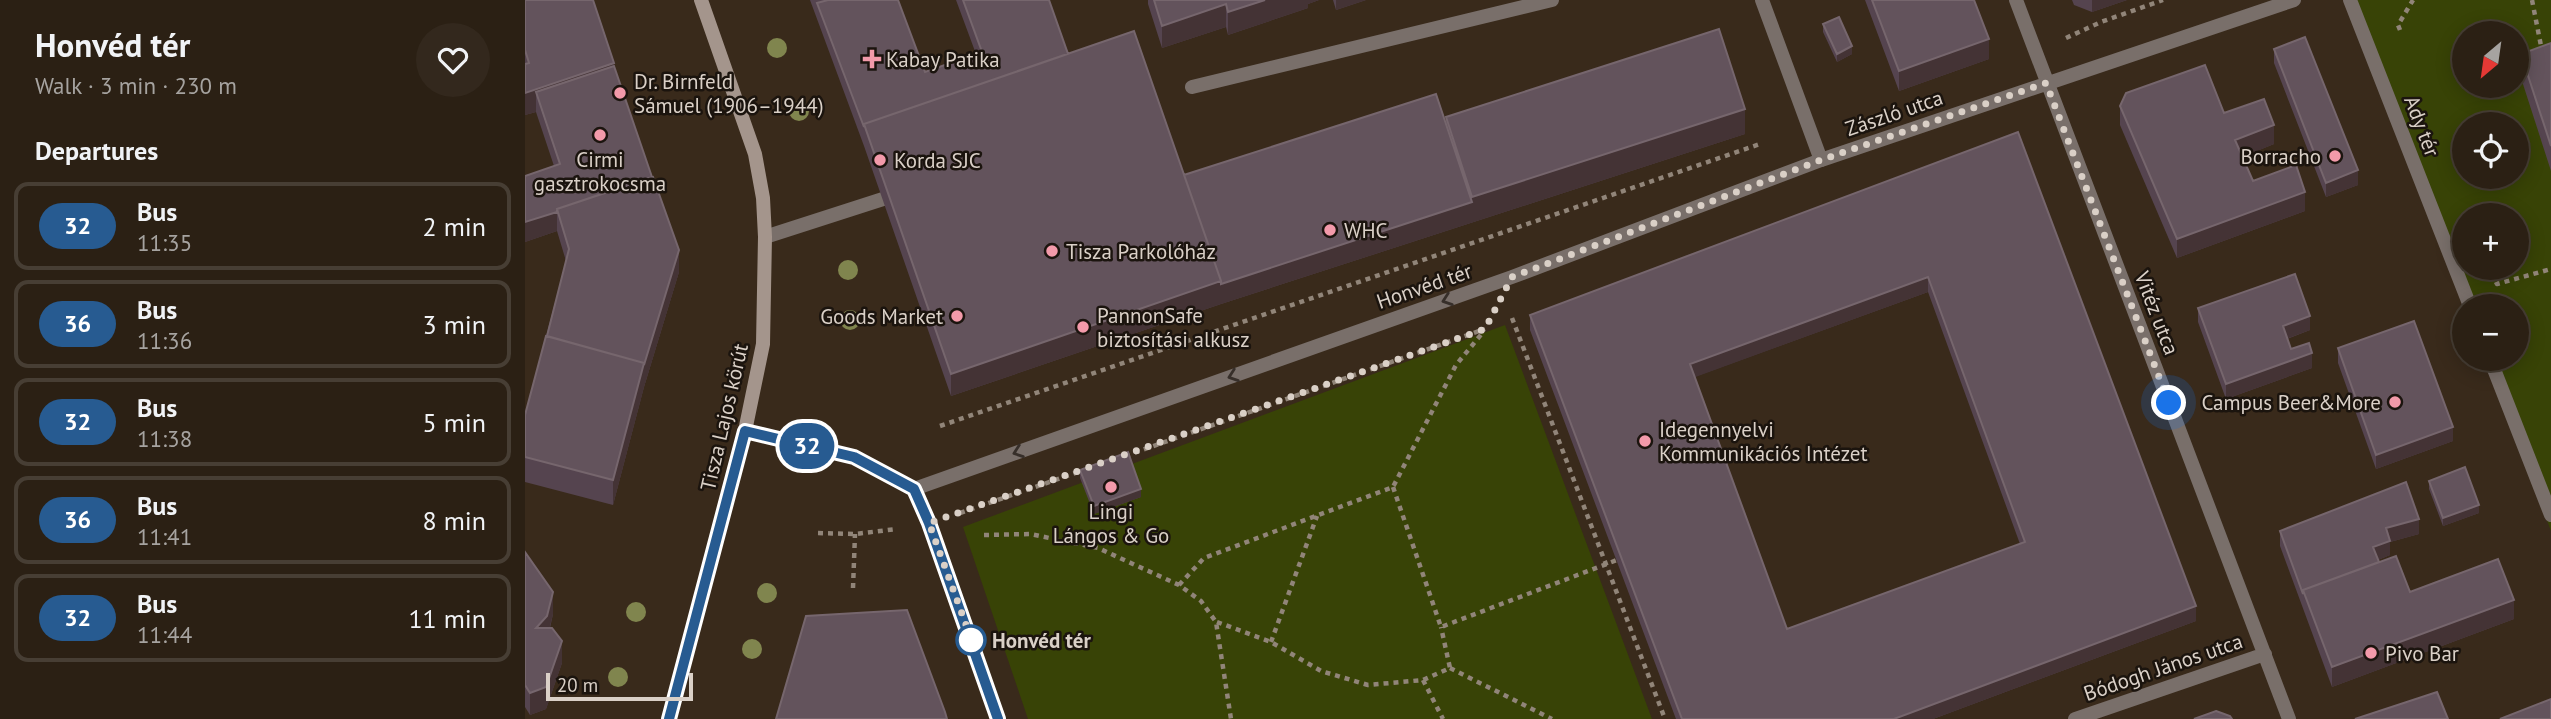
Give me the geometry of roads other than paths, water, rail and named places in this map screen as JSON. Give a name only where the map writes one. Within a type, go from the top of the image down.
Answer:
[{"type":"street","name":"Tisza Lajos körút","points":[[669,719],[745,431],[763,344],[763,198],[755,154],[701,0]]},
{"type":"street","points":[[1192,87],[1552,0]]},
{"type":"street","name":"Vitéz utca","points":[[2016,0],[2289,719]]},
{"type":"street","name":"Zászló utca","points":[[1512,277],[1821,160],[2294,0]]},
{"type":"street","name":"Ady tér","points":[[2350,0],[2465,294]]},
{"type":"street","points":[[1767,5],[1821,160]]},
{"type":"street","points":[[765,237],[883,199]]},
{"type":"street","name":"Honvéd tér","points":[[914,489],[1512,277]]},
{"type":"street","points":[[2495,371],[2551,515]]},
{"type":"street","points":[[745,431],[854,457],[914,489],[929,523],[998,719]]},
{"type":"street","name":"Bódogh János utca","points":[[2074,719],[2265,654]]},
{"type":"place","name":"Kabay Patika","points":[[872,59]]},
{"type":"place","name":"Dr. Birnfeld Sámuel (1906–1944)","points":[[620,93]]},
{"type":"place","name":"Cirmi gasztrokocsma","points":[[600,135]]},
{"type":"place","name":"Borracho","points":[[2335,156]]},
{"type":"place","name":"Korda SJC","points":[[880,160]]},
{"type":"place","name":"WHC","points":[[1330,230]]},
{"type":"place","name":"Tisza Parkolóház","points":[[1052,251]]},
{"type":"place","name":"Goods Market","points":[[957,316]]},
{"type":"place","name":"PannonSafe biztosítási alkusz","points":[[1083,327]]},
{"type":"place","name":"Campus Beer&More","points":[[2395,402]]},
{"type":"place","name":"Idegennyelvi Kommunikációs Intézet","points":[[1645,441]]},
{"type":"place","name":"Lingi Lángos & Go","points":[[1111,487]]},
{"type":"place","name":"Honvéd tér","points":[[971,640]]},
{"type":"place","name":"Pivo Bar","points":[[2371,653]]}]
